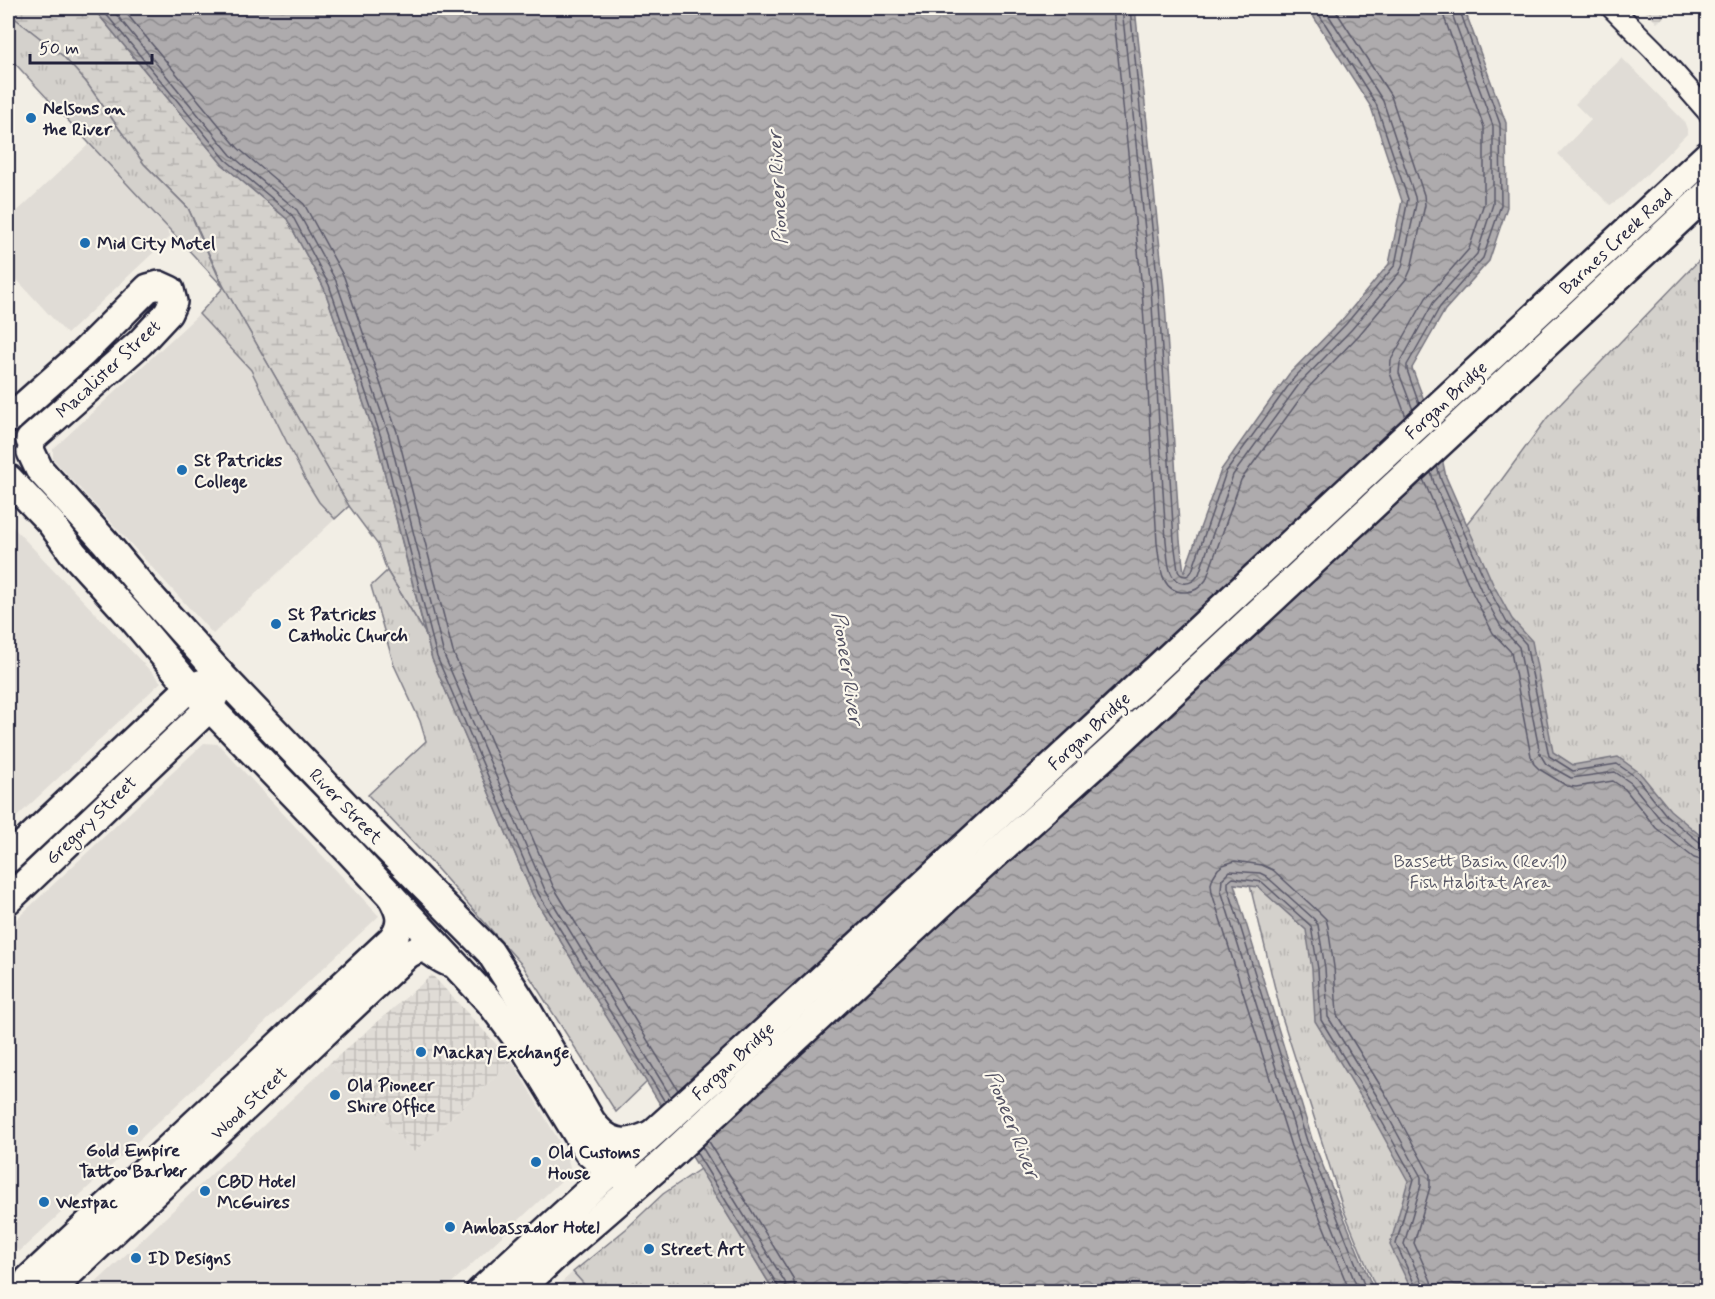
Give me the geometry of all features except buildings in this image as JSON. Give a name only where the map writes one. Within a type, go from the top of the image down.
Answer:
[{"type":"street","points":[[1612,8],[1654,50],[1707,112]]},
{"type":"street","points":[[1654,50],[1707,96]]},
{"type":"street","name":"Barnes Creek Road","points":[[1524,327],[1707,155]]},
{"type":"street","name":"Barnes Creek Road","points":[[1541,349],[1707,193]]},
{"type":"street","name":"Macalister Street","points":[[8,419],[81,354],[148,288],[159,285],[170,290],[173,302],[168,313],[140,343],[100,376],[31,446],[29,461],[25,469],[8,479]]},
{"type":"street","name":"Forgan Bridge","points":[[480,1292],[654,1134],[1524,327]]},
{"type":"street","name":"Forgan Bridge","points":[[517,1292],[666,1160],[957,889],[1110,751],[1330,543],[1541,349]]},
{"type":"street","points":[[81,354],[100,376]]},
{"type":"street","name":"River Street","points":[[8,419],[26,431],[39,469],[223,677],[485,947],[526,1008],[591,1121],[600,1132],[611,1139],[626,1143],[654,1134]]},
{"type":"street","name":"River Street","points":[[8,479],[51,523],[73,553],[209,708],[489,1001],[515,1035],[583,1146],[611,1171]]},
{"type":"street","name":"Gregory Street","points":[[8,859],[190,687],[223,677]]},
{"type":"street","name":"Gregory Street","points":[[8,900],[209,708],[223,677]]},
{"type":"street","points":[[154,720],[165,720],[171,724],[175,730],[175,741]]},
{"type":"street","name":"Wood Street","points":[[296,1044],[394,936],[399,926],[400,914],[389,894]]},
{"type":"street","points":[[454,915],[463,941],[485,966],[483,972],[477,975],[469,975],[458,968]]},
{"type":"street","name":"Wood Street","points":[[24,1282],[115,1214],[296,1044],[411,952],[426,949],[458,968]]},
{"type":"street","points":[[611,1171],[622,1176],[635,1175],[646,1172],[666,1160]]},
{"type":"street","points":[[527,1248],[553,1258]]},
{"type":"shaded area","points":[[1642,8],[1674,8],[1657,23]]},
{"type":"shaded area","points":[[1622,58],[1684,121],[1687,134],[1621,198],[1610,205],[1558,154],[1591,120],[1575,104]]},
{"type":"shaded area","points":[[90,143],[165,224],[170,237],[67,334],[8,270],[8,220]]},
{"type":"shaded area","name":"St Patricks College","points":[[199,314],[251,370],[306,481],[319,502],[335,519],[213,634],[53,459],[53,449]]},
{"type":"shaded area","points":[[8,522],[161,682],[8,825]]},
{"type":"shaded area","points":[[204,743],[218,744],[379,916],[19,1252],[8,1240],[8,927]]},
{"type":"shaded area","name":"Mackay Exchange","points":[[432,975],[512,1061],[414,1152],[330,1063]]},
{"type":"shaded area","points":[[512,1061],[567,1155],[570,1168],[563,1179],[443,1291],[86,1292],[330,1063],[414,1152]]},
{"type":"shaded area","points":[[573,1272],[590,1291],[551,1292]]},
{"type":"green space","points":[[8,8],[93,8],[222,164],[287,219],[324,288],[376,439],[425,633],[387,571],[378,545],[349,506],[224,287],[188,208],[144,164],[86,82],[63,56],[8,13]]},
{"type":"green space","points":[[8,13],[63,56],[86,82],[144,164],[188,208],[223,287],[8,56]]},
{"type":"green space","name":"Bassett Basin (Rev.1) Fish Habitat Area","points":[[1707,252],[1707,1291],[1377,1291],[1344,1211],[1282,1017],[1233,816],[1500,482],[1547,418]]},
{"type":"green space","points":[[224,287],[349,506],[335,519],[319,502],[306,481],[251,370],[199,314]]},
{"type":"green space","points":[[387,571],[425,633],[432,658],[533,896],[647,1082],[616,1112],[523,966],[368,795],[426,741],[420,721],[394,665],[371,586]]},
{"type":"green space","points":[[700,1169],[774,1291],[590,1291],[573,1272],[626,1229],[663,1194]]},
{"type":"water","name":"Pioneer River","points":[[93,8],[1135,8],[1164,287],[1184,573],[1221,470],[1289,374],[1342,320],[1389,264],[1402,201],[1371,107],[1308,8],[1464,8],[1506,123],[1507,207],[1489,261],[1445,310],[1412,368],[1437,435],[1446,477],[1493,584],[1512,619],[1532,641],[1553,752],[1573,765],[1618,757],[1640,773],[1670,810],[1707,841],[1707,1291],[1412,1291],[1390,1245],[1408,1181],[1366,1105],[1315,1021],[1312,969],[1306,930],[1258,887],[1234,884],[1312,1139],[1374,1291],[774,1291],[533,896],[432,659],[376,439],[324,288],[287,219],[222,164]]},
{"type":"place","name":"Nelsons on the River","points":[[31,118]]},
{"type":"place","name":"Mid City Motel","points":[[85,243]]},
{"type":"place","name":"St Patricks College","points":[[182,470]]},
{"type":"place","name":"St Patricks Catholic Church","points":[[276,624]]},
{"type":"place","name":"Mackay Exchange","points":[[421,1052]]},
{"type":"place","name":"Old Pioneer Shire Office","points":[[335,1095]]},
{"type":"place","name":"Gold Empire Tattoo Barber","points":[[133,1130]]},
{"type":"place","name":"Old Customs House","points":[[536,1162]]},
{"type":"place","name":"CBD Hotel McGuires","points":[[205,1191]]},
{"type":"place","name":"Westpac","points":[[44,1202]]},
{"type":"place","name":"Ambassador Hotel","points":[[450,1227]]},
{"type":"place","name":"Street Art","points":[[649,1249]]},
{"type":"place","name":"ID Designs","points":[[136,1258]]}]
